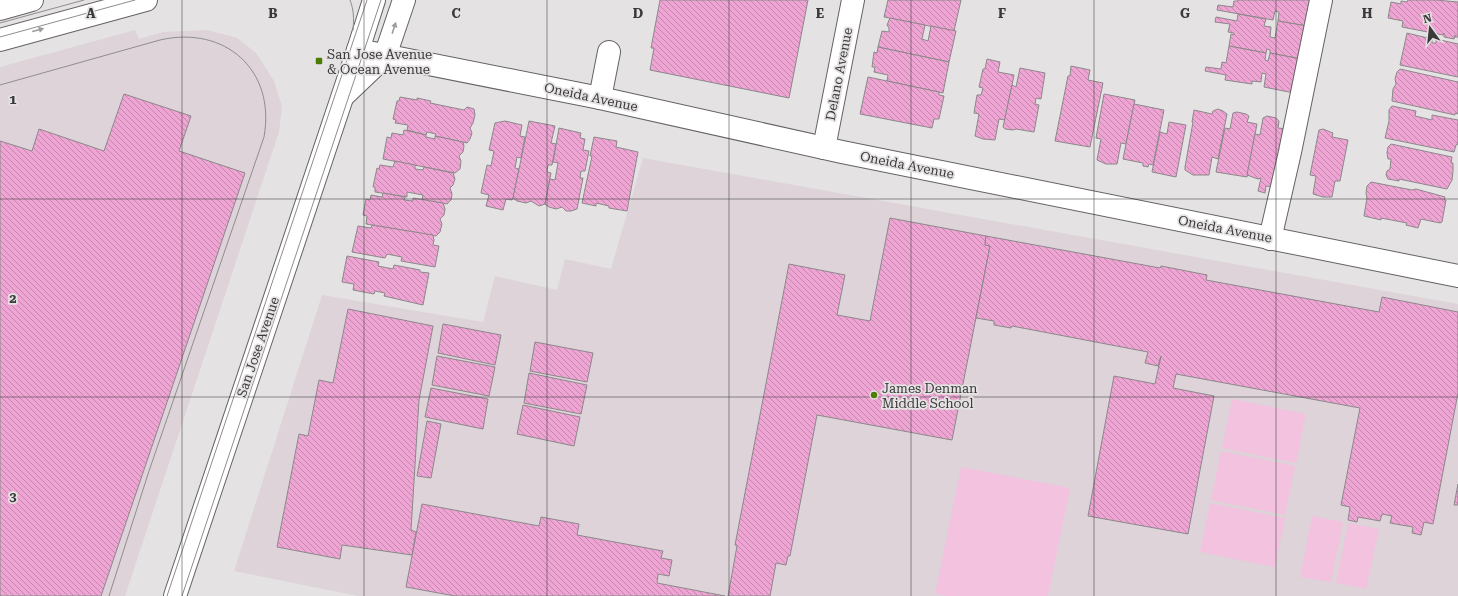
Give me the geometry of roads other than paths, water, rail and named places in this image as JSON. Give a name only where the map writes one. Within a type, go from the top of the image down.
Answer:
[{"type":"street","points":[[0,9],[32,0]]},
{"type":"street","points":[[0,40],[146,0]]},
{"type":"street","name":"San Jose Avenue","points":[[175,596],[374,0]]},
{"type":"street","name":"San Jose Avenue","points":[[342,98],[385,56],[404,0]]},
{"type":"street","name":"Delano Avenue","points":[[824,148],[853,0]]},
{"type":"street","points":[[1270,239],[1290,152],[1321,0]]},
{"type":"street","name":"Oneida Avenue","points":[[358,50],[600,98],[824,148],[1458,276]]},
{"type":"street","points":[[600,98],[609,52]]},
{"type":"tram line","points":[[0,23],[84,0]]},
{"type":"tram line","points":[[0,37],[135,0]]},
{"type":"tram line","points":[[350,0],[354,22],[353,30]]},
{"type":"tram line","points":[[167,596],[367,0]]},
{"type":"tram line","points":[[182,596],[381,0]]},
{"type":"tram line","points":[[0,85],[160,40],[184,37],[205,39],[225,46],[241,58],[254,73],[262,91],[266,113],[264,137],[149,471],[109,596]]},
{"type":"place","name":"San Jose Avenue & Ocean Avenue","points":[[319,61]]},
{"type":"place","name":"James Denman Middle School","points":[[874,395]]}]
